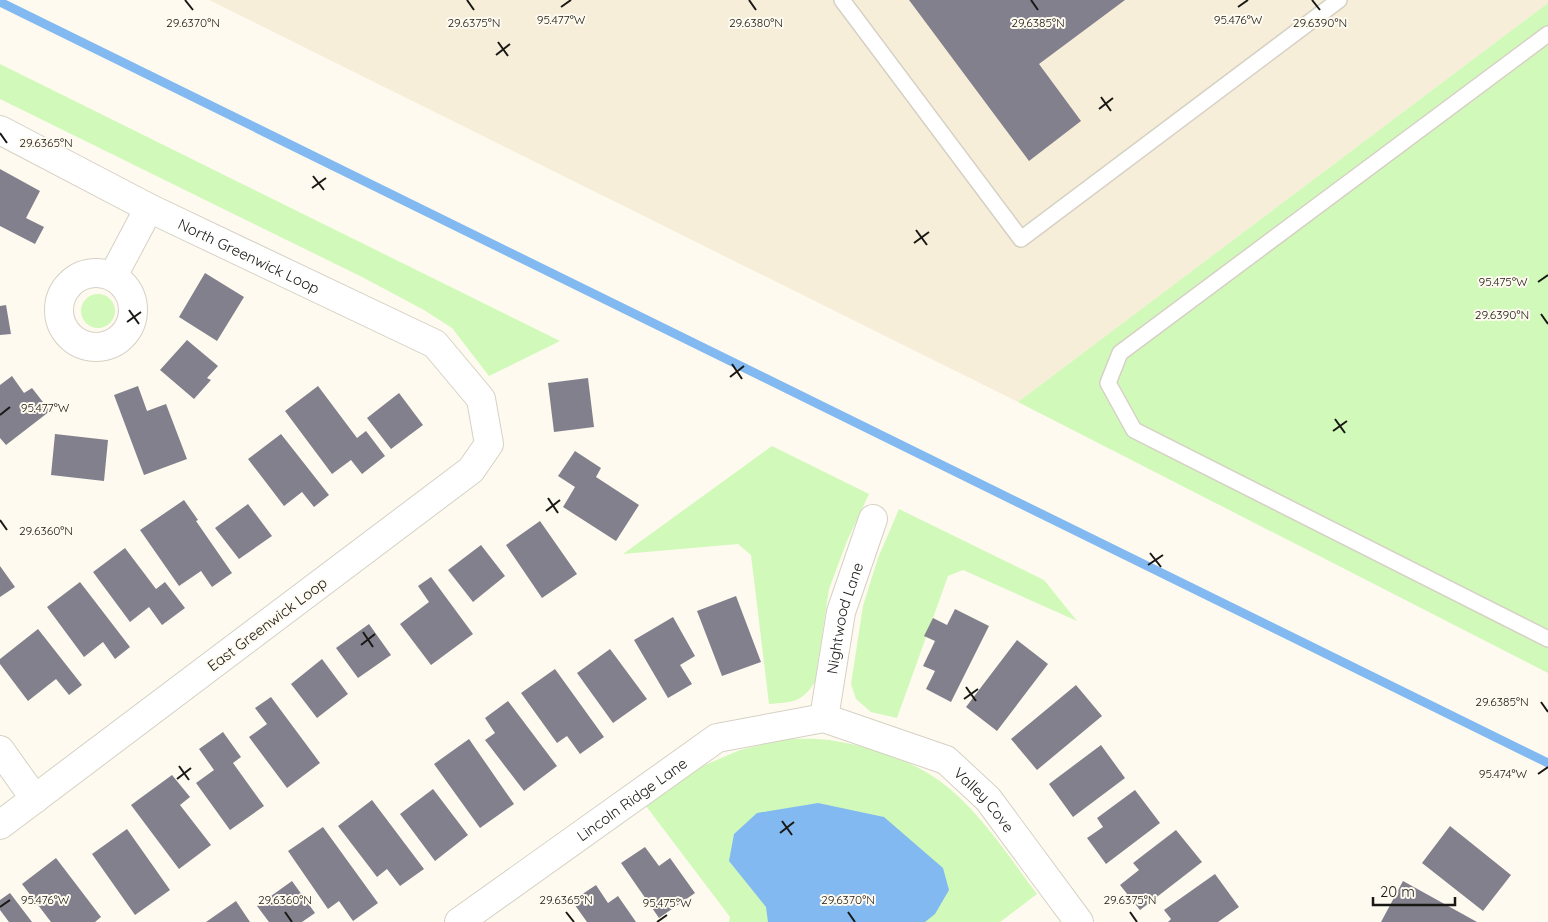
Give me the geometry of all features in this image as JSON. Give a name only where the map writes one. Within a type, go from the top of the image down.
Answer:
[{"type":"street","name":"North Greenwick Loop","points":[[0,130],[149,208],[435,344],[481,399]]},
{"type":"street","points":[[113,276],[149,208]]},
{"type":"street","name":"East Greenwick Loop","points":[[0,825],[471,470],[489,444],[481,399]]},
{"type":"street","name":"Nightwood Lane","points":[[824,718],[841,612],[873,519]]},
{"type":"street","name":"Lincoln Ridge Lane","points":[[459,922],[717,738],[824,718]]},
{"type":"street","name":"Valley Cove","points":[[824,718],[946,760],[988,799],[1079,922]]},
{"type":"street","points":[[0,750],[35,799]]},
{"type":"lane","points":[[842,0],[1022,239],[1339,0]]},
{"type":"lane","points":[[1548,34],[1120,353],[1108,383],[1134,430],[1548,639]]},
{"type":"shaded area","points":[[209,0],[1548,0],[1548,3],[1018,402]]},
{"type":"green space","points":[[1548,3],[1548,673],[1018,402]]},
{"type":"green space","points":[[0,64],[560,341],[489,376],[452,328],[424,310],[362,277],[0,99]]},
{"type":"green space","points":[[98,294],[105,295],[110,299],[114,304],[114,318],[110,323],[105,327],[98,328],[91,327],[86,323],[82,318],[81,311],[82,304],[86,299],[91,295]]},
{"type":"green space","points":[[772,446],[869,494],[847,541],[829,589],[815,682],[801,698],[784,703],[769,704],[751,555],[738,544],[623,554]]},
{"type":"green space","points":[[899,509],[1044,580],[1077,621],[963,570],[948,576],[897,718],[871,712],[856,699],[851,684],[863,606],[878,558]]},
{"type":"green space","points":[[786,739],[823,739],[866,748],[910,764],[938,779],[974,813],[1037,894],[1000,922],[729,922],[730,917],[643,802],[691,771],[740,750]]},
{"type":"water","points":[[818,803],[884,817],[943,868],[949,890],[935,914],[925,922],[768,922],[766,907],[729,861],[734,834],[757,813]]},
{"type":"building","points":[[909,0],[1125,0],[1039,64],[1081,121],[1029,161]]},
{"type":"building","points":[[0,169],[40,191],[26,218],[44,227],[35,244],[0,226]]},
{"type":"building","points":[[205,273],[244,297],[217,341],[179,317]]},
{"type":"building","points":[[6,305],[11,334],[0,335],[0,306]]},
{"type":"building","points":[[187,340],[218,366],[207,378],[211,380],[194,399],[160,370]]},
{"type":"building","points":[[12,376],[24,393],[32,388],[50,411],[6,445],[0,438],[0,385]]},
{"type":"building","points":[[588,378],[594,427],[554,432],[548,383]]},
{"type":"building","points":[[138,386],[147,411],[166,404],[187,459],[144,475],[114,395]]},
{"type":"building","points":[[318,386],[357,438],[366,431],[385,456],[362,474],[351,460],[332,474],[285,411]]},
{"type":"building","points":[[399,393],[423,425],[391,449],[367,418]]},
{"type":"building","points":[[55,434],[108,440],[104,481],[51,475]]},
{"type":"building","points":[[281,434],[329,495],[314,507],[302,492],[284,506],[248,459]]},
{"type":"building","points":[[575,451],[601,468],[596,477],[639,505],[616,541],[563,507],[575,487],[558,476]]},
{"type":"building","points":[[184,500],[198,520],[196,521],[232,573],[212,587],[201,571],[179,586],[140,530]]},
{"type":"building","points":[[248,504],[272,536],[239,559],[215,528]]},
{"type":"building","points":[[540,521],[577,574],[542,598],[506,545]]},
{"type":"building","points":[[481,545],[505,576],[473,602],[448,570]]},
{"type":"building","points":[[125,548],[156,589],[165,582],[185,608],[162,625],[149,607],[130,622],[93,572]]},
{"type":"building","points":[[0,566],[15,587],[0,597]]},
{"type":"building","points":[[431,577],[473,634],[431,665],[400,624],[429,602],[418,586]]},
{"type":"building","points":[[80,582],[130,647],[115,659],[103,642],[84,657],[47,607]]},
{"type":"building","points":[[736,596],[761,662],[722,676],[697,611]]},
{"type":"building","points":[[955,609],[989,626],[951,702],[926,689],[935,671],[923,666],[935,641],[924,636],[933,618],[947,625]]},
{"type":"building","points":[[673,617],[695,656],[680,665],[692,684],[668,698],[634,640]]},
{"type":"building","points":[[369,624],[391,655],[358,678],[336,648]]},
{"type":"building","points":[[38,629],[82,685],[69,695],[56,679],[28,701],[0,664],[0,659]]},
{"type":"building","points":[[1017,640],[1048,664],[997,731],[966,707]]},
{"type":"building","points":[[610,649],[647,699],[613,723],[577,673]]},
{"type":"building","points":[[322,659],[348,694],[317,718],[291,684]]},
{"type":"building","points":[[555,669],[604,737],[580,754],[567,736],[557,743],[521,693]]},
{"type":"building","points":[[1076,685],[1102,716],[1037,770],[1011,739]]},
{"type":"building","points":[[271,697],[320,763],[287,788],[249,737],[267,724],[255,708]]},
{"type":"building","points":[[508,701],[557,766],[524,791],[485,740],[495,733],[485,718]]},
{"type":"building","points":[[223,732],[241,757],[233,763],[264,806],[230,830],[196,783],[214,770],[199,749]]},
{"type":"building","points":[[469,739],[514,804],[480,828],[434,764]]},
{"type":"building","points":[[1101,745],[1125,778],[1073,817],[1049,784]]},
{"type":"building","points":[[172,775],[190,797],[180,805],[211,845],[179,869],[131,805]]},
{"type":"building","points":[[433,789],[468,835],[435,861],[400,814]]},
{"type":"building","points":[[1135,790],[1160,823],[1106,864],[1087,838],[1103,827],[1097,818]]},
{"type":"building","points":[[372,800],[424,869],[400,886],[387,869],[377,877],[338,826]]},
{"type":"building","points":[[1450,826],[1511,875],[1483,911],[1422,863]]},
{"type":"building","points":[[323,827],[378,903],[353,921],[339,901],[328,909],[288,851]]},
{"type":"building","points":[[127,829],[170,890],[135,915],[92,854]]},
{"type":"building","points":[[1176,830],[1202,862],[1140,910],[1120,885],[1139,870],[1133,863]]},
{"type":"building","points":[[645,847],[659,866],[670,858],[695,893],[659,918],[621,863]]},
{"type":"building","points":[[56,858],[101,917],[95,922],[51,922],[22,884]]},
{"type":"building","points":[[1215,874],[1239,907],[1218,922],[1168,922],[1171,919],[1164,910]]},
{"type":"building","points":[[292,881],[315,913],[302,922],[269,922],[257,906]]},
{"type":"building","points":[[1403,881],[1477,922],[1381,922]]},
{"type":"building","points":[[596,885],[608,903],[618,896],[636,922],[587,922],[572,901]]},
{"type":"building","points":[[10,893],[32,922],[9,922],[0,910],[0,900]]},
{"type":"building","points":[[236,901],[250,922],[206,922]]},
{"type":"waterway","points":[[0,2],[1548,763]]}]
